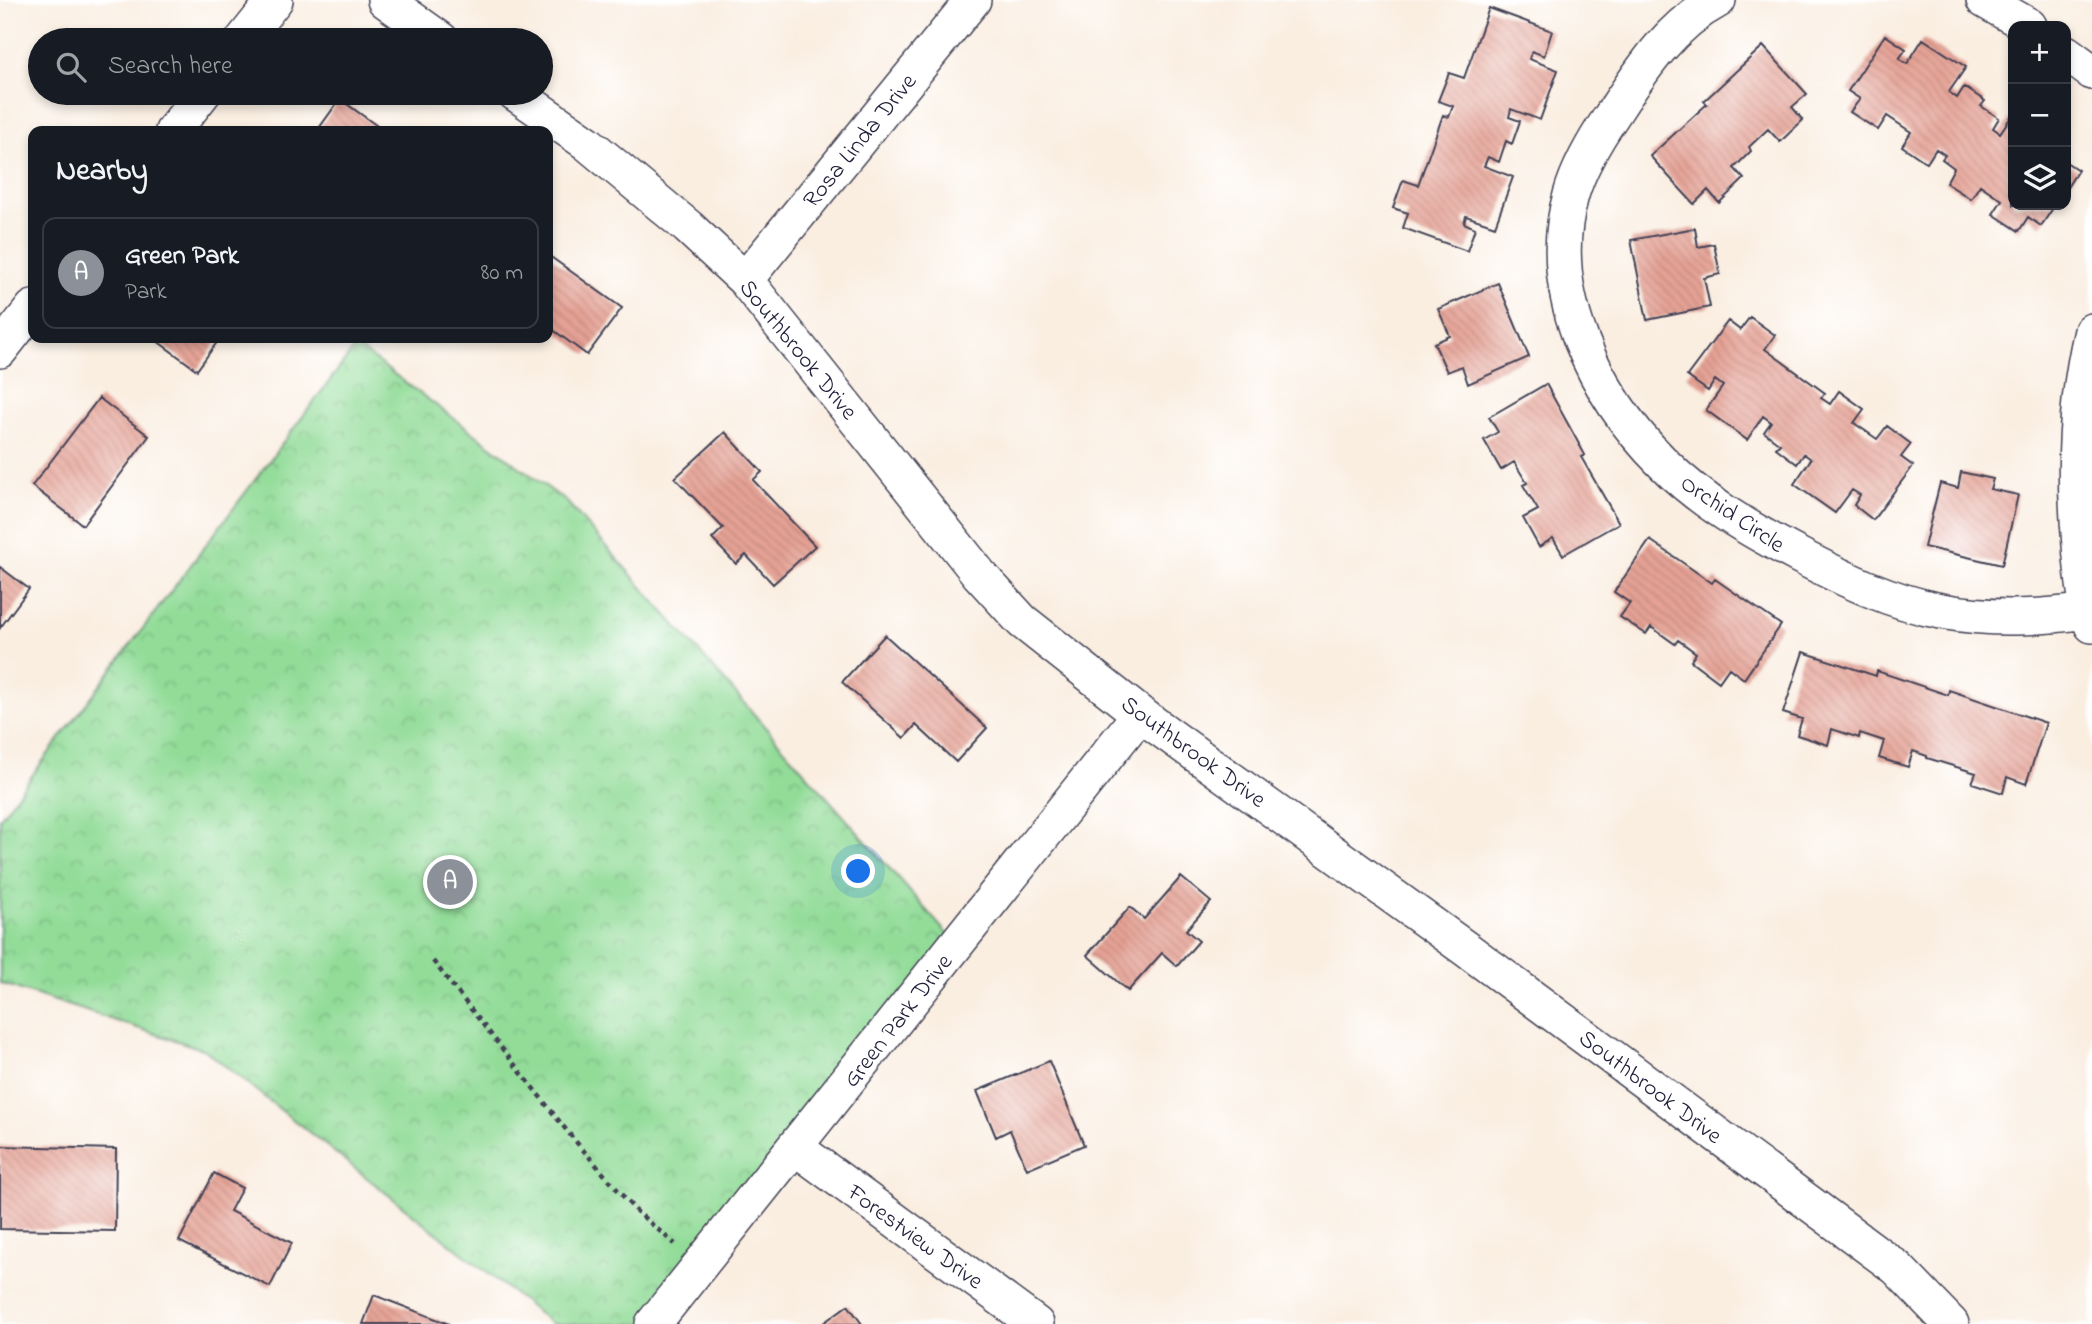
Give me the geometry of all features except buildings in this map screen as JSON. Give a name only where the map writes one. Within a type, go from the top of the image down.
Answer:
[{"type":"street","points":[[253,28],[275,0]]},
{"type":"street","points":[[385,0],[424,28]]},
{"type":"street","name":"Rosa Linda Drive","points":[[745,280],[973,0]]},
{"type":"street","name":"Orchid Circle","points":[[1718,0],[1675,30],[1649,60],[1598,135],[1570,197],[1563,235],[1563,273],[1575,320],[1592,365],[1620,413],[1663,463],[1700,496],[1767,538],[1828,571],[1892,597],[1939,611],[1987,618],[2090,618]]},
{"type":"street","points":[[1984,0],[2020,21]]},
{"type":"street","points":[[2071,57],[2092,72]]},
{"type":"street","points":[[177,126],[194,105]]},
{"type":"street","name":"Southbrook Drive","points":[[531,105],[607,160],[688,227],[745,280],[979,574],[1022,621],[1140,714],[1422,917],[1897,1268],[1951,1324]]},
{"type":"street","points":[[0,350],[28,314]]},
{"type":"street","points":[[2090,618],[2087,574],[2077,514],[2075,443],[2080,387],[2092,331]]},
{"type":"street","name":"Green Park Drive","points":[[653,1324],[1140,714]]},
{"type":"street","name":"Forestview Drive","points":[[796,1148],[1036,1324]]},
{"type":"path","points":[[433,961],[571,1136],[635,1210],[700,1265]]},
{"type":"green space","points":[[356,346],[567,502],[957,945],[653,1324],[552,1324],[205,1050],[0,983],[0,818]]},
{"type":"place","name":"Green Park","points":[[450,882]]}]
